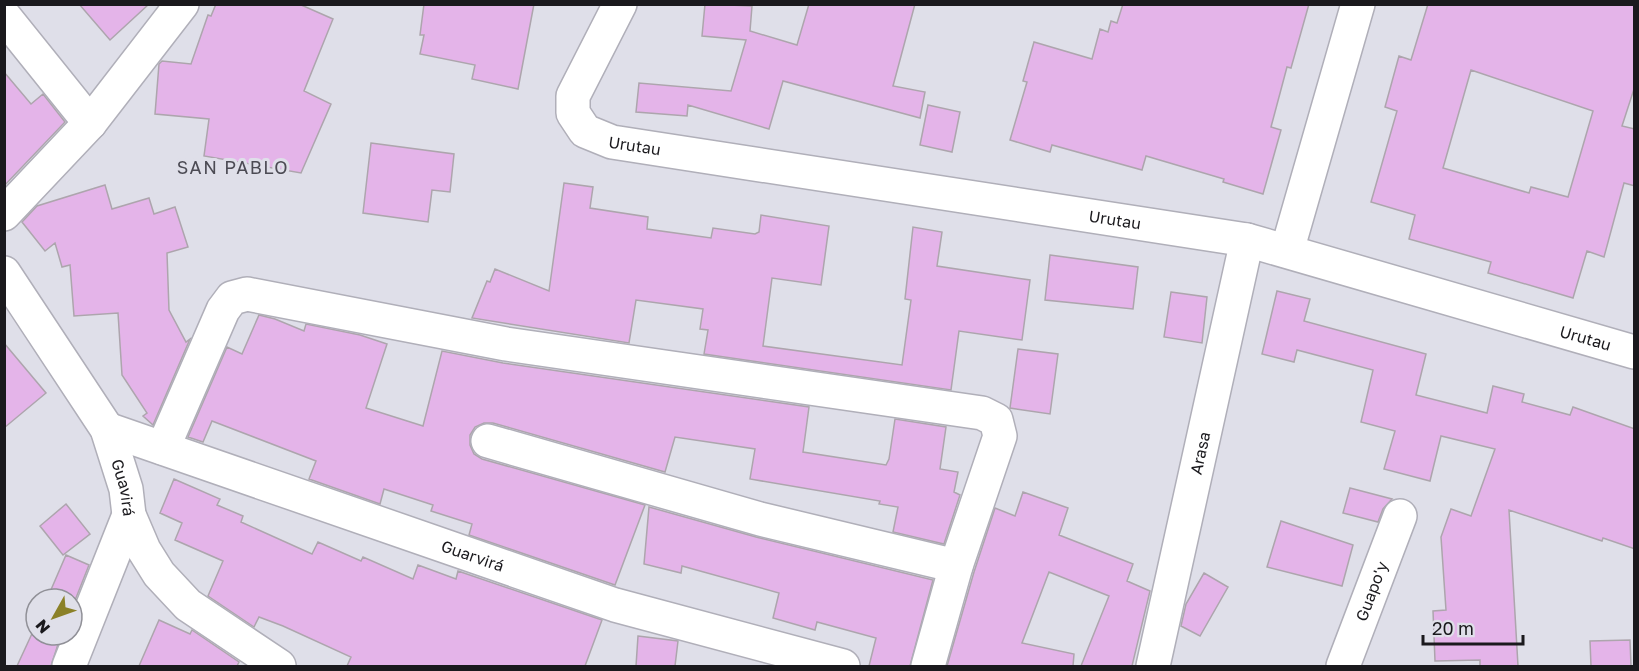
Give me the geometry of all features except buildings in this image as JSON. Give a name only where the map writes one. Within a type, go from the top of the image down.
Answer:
[{"type":"street","points":[[4,214],[90,123],[182,4]]},
{"type":"street","name":"Urutau","points":[[620,4],[573,96],[573,113],[585,131],[612,142],[1247,240],[1635,352]]},
{"type":"street","points":[[1287,251],[1358,4]]},
{"type":"street","points":[[4,16],[90,123]]},
{"type":"street","name":"Arasa","points":[[1153,666],[1247,240]]},
{"type":"street","name":"Guavirá","points":[[4,273],[107,429],[126,489],[129,516],[144,550],[159,574],[188,605],[279,666]]},
{"type":"street","points":[[163,448],[223,310],[232,298],[248,294],[506,344],[982,413],[996,420],[1000,436],[956,566],[928,666]]},
{"type":"street","name":"Guarvirá","points":[[107,429],[615,605],[843,666]]},
{"type":"street","points":[[488,441],[760,519],[956,566]]},
{"type":"street","points":[[69,666],[129,516]]},
{"type":"street","name":"Guapo'y","points":[[1343,666],[1400,516]]},
{"type":"district","name":"SAN PABLO","points":[[233,167]]}]
